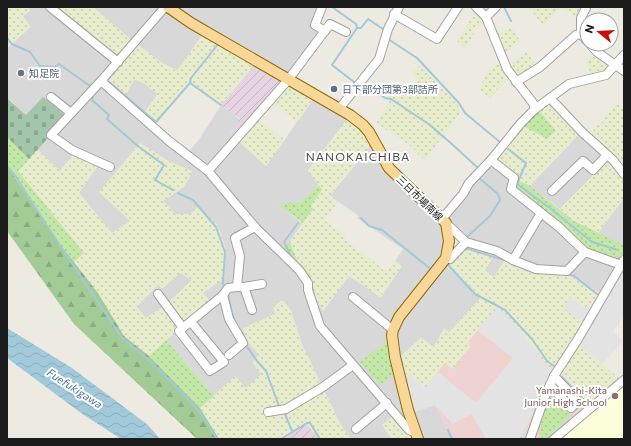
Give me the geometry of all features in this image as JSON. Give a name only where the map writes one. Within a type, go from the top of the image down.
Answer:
[{"type":"main road","name":"三日市場南線","points":[[170,8],[191,23],[339,109],[363,125],[369,132],[389,168],[444,221],[449,241],[446,258]]},
{"type":"main road","points":[[417,436],[408,410],[395,357],[392,335],[399,317],[446,258]]},
{"type":"street","points":[[50,7],[118,62]]},
{"type":"street","points":[[322,7],[316,25],[325,31]]},
{"type":"street","points":[[339,109],[379,59],[388,28],[397,11],[437,39],[458,7]]},
{"type":"street","points":[[476,7],[486,18],[507,70],[533,103],[535,109]]},
{"type":"street","points":[[486,18],[496,7]]},
{"type":"street","points":[[110,167],[72,150],[51,135],[170,8]]},
{"type":"street","points":[[208,171],[288,80],[330,24],[346,32]]},
{"type":"street","points":[[516,82],[540,67],[576,35],[579,34]]},
{"type":"street","points":[[597,52],[624,71]]},
{"type":"street","points":[[585,252],[567,272],[536,269],[513,260],[496,251],[466,242],[444,221],[469,183],[535,109],[569,84],[606,76],[624,55]]},
{"type":"street","points":[[101,81],[169,141],[208,171],[255,227],[299,270],[308,283],[308,290],[320,326],[409,430],[417,436]]},
{"type":"street","points":[[51,97],[71,113]]},
{"type":"street","points":[[550,98],[624,174]]},
{"type":"street","points":[[552,192],[583,161],[593,170],[607,155]]},
{"type":"street","points":[[491,160],[514,178],[511,189],[559,227],[585,252],[623,264],[554,376],[545,396],[530,439]]},
{"type":"street","points":[[513,260],[541,213]]},
{"type":"street","points":[[252,310],[240,287],[240,256],[235,238],[255,227]]},
{"type":"street","points":[[446,258],[450,259],[466,242]]},
{"type":"street","points":[[191,322],[224,362],[210,371],[179,331],[223,295],[228,288],[262,284]]},
{"type":"street","points":[[158,294],[184,328]]},
{"type":"street","points":[[223,295],[229,319],[243,344],[229,355]]},
{"type":"street","points":[[353,297],[393,330]]},
{"type":"street","points":[[268,412],[286,410],[323,388],[353,365]]},
{"type":"street","points":[[550,385],[571,408],[578,401],[554,376]]},
{"type":"street","points":[[554,439],[624,380]]},
{"type":"street","points":[[356,429],[387,403]]},
{"type":"shaded area","points":[[7,7],[28,7],[30,11],[23,16],[31,27],[7,48]]},
{"type":"shaded area","points":[[28,7],[50,7],[118,62],[101,81],[123,101],[134,79],[145,84],[158,94],[142,116],[185,156],[200,138],[221,105],[240,120],[231,132],[266,166],[314,98],[349,117],[308,170],[319,185],[299,203],[290,202],[279,206],[302,223],[290,242],[278,251],[308,283],[323,311],[349,276],[381,297],[402,266],[395,261],[403,249],[357,218],[359,216],[330,196],[372,144],[438,220],[443,228],[443,244],[435,268],[398,315],[394,358],[408,434],[382,425],[392,439],[351,439],[342,427],[303,347],[291,311],[283,301],[275,314],[247,341],[259,355],[262,374],[246,388],[235,377],[214,396],[166,340],[211,303],[202,293],[190,214],[175,214],[163,201],[185,186],[192,171],[168,161],[140,143],[100,192],[130,221],[112,233],[79,193],[99,164],[60,171],[37,149],[26,115],[9,99],[7,100],[7,48],[12,44],[22,16],[30,11]]},
{"type":"shaded area","points":[[50,7],[93,7],[134,42],[161,62],[177,71],[204,32],[255,64],[221,105],[190,83],[156,122],[145,112],[157,94],[145,84],[134,79],[126,96],[107,79],[117,62]]},
{"type":"shaded area","points":[[93,7],[322,7],[316,25],[325,31],[289,78],[268,65],[185,59],[178,71],[161,62],[134,42]]},
{"type":"shaded area","points":[[529,7],[583,7],[581,12],[579,12],[578,18],[560,8],[543,26]]},
{"type":"shaded area","points":[[476,11],[479,13],[484,23],[476,30],[466,48],[457,41]]},
{"type":"shaded area","points":[[512,28],[521,42],[504,54],[496,34]]},
{"type":"shaded area","points":[[527,52],[537,67],[517,80],[508,66]]},
{"type":"shaded area","points":[[595,54],[611,66],[601,75],[592,77],[586,61]]},
{"type":"shaded area","points":[[500,60],[509,78],[490,98],[479,89],[488,69]]},
{"type":"shaded area","points":[[255,64],[286,83],[237,140],[231,132],[240,119],[221,105]]},
{"type":"shaded area","points":[[420,64],[457,104],[461,112],[425,160],[409,145],[376,123],[391,99],[388,95],[398,84],[408,92],[419,80],[412,74]]},
{"type":"shaded area","points":[[286,83],[314,98],[297,123],[270,102]]},
{"type":"shaded area","points":[[551,102],[580,133],[530,186],[514,178],[492,161],[522,125],[555,131],[538,109]]},
{"type":"shaded area","points":[[617,103],[624,109],[624,170],[588,135],[602,122]]},
{"type":"shaded area","points":[[349,117],[363,131],[372,144],[330,195],[338,202],[324,220],[346,235],[344,239],[387,272],[395,261],[402,266],[380,297],[349,276],[323,311],[308,283],[312,276],[297,260],[290,242],[313,209],[311,206],[322,190],[308,171]]},
{"type":"shaded area","points":[[256,118],[285,140],[266,166],[237,140]]},
{"type":"shaded area","points":[[580,133],[608,160],[560,209],[530,186]]},
{"type":"shaded area","points":[[140,143],[168,161],[192,171],[185,186],[163,201],[175,214],[190,214],[198,207],[217,224],[226,249],[225,278],[203,293],[211,303],[179,331],[164,341],[149,356],[124,336],[98,293],[74,262],[84,253],[18,171],[37,149],[60,171],[75,152],[99,164],[79,193],[112,233],[130,221],[99,192]],"holes":[[[180,273],[192,280],[166,305],[146,318],[137,307],[158,285],[162,288]]]},
{"type":"shaded area","points":[[608,160],[624,177],[624,198],[598,233],[574,221],[560,209]]},
{"type":"shaded area","points":[[492,161],[617,263],[600,293],[567,274],[494,277],[485,270],[496,251],[468,240],[447,218],[452,209]]},
{"type":"shaded area","points":[[624,198],[624,245],[598,233]]},
{"type":"shaded area","points":[[463,244],[497,251],[485,270],[494,277],[507,256],[513,260],[567,274],[600,293],[552,372],[506,314],[477,330],[468,342],[470,347],[452,369],[445,362],[425,389],[410,374],[402,375],[398,358],[421,338],[434,347],[444,328],[449,332],[480,299],[471,287],[449,265],[452,257]]},
{"type":"shaded area","points":[[444,265],[471,287],[480,298],[449,333],[444,328],[433,348],[398,358],[395,340],[401,317]]},
{"type":"shaded area","points":[[624,268],[624,316],[613,331],[623,341],[602,364],[578,344]]},
{"type":"shaded area","points":[[180,273],[192,280],[166,305],[146,318],[136,307],[158,285],[163,288]]},
{"type":"shaded area","points":[[570,297],[589,311],[583,322],[563,308]]},
{"type":"shaded area","points":[[280,301],[284,301],[291,311],[303,347],[342,427],[351,439],[319,439],[306,423],[281,439],[219,439],[200,408],[235,376],[246,388],[261,374],[252,363],[259,355],[247,341],[243,328],[275,314],[273,307]]},
{"type":"shaded area","points":[[497,308],[506,314],[552,372],[521,439],[486,439],[472,414],[453,424],[435,405],[415,412],[402,375],[410,374],[425,388],[438,372],[476,403],[513,358],[477,330]]},
{"type":"shaded area","points":[[506,314],[536,352],[587,406],[546,439],[452,439],[435,405],[415,412],[402,375],[425,388],[445,362],[470,347],[468,342],[477,330]]},
{"type":"shaded area","points":[[578,344],[620,379],[587,406],[559,379]]},
{"type":"shaded area","name":"Yamanashi-Kita Junior High School","points":[[624,381],[624,439],[553,439]]},
{"type":"shaded area","points":[[435,405],[452,439],[420,439],[415,424],[415,412]]},
{"type":"shaded area","points":[[393,416],[411,439],[393,439],[382,425]]},
{"type":"shaded area","points":[[307,423],[320,439],[281,439],[303,424]]},
{"type":"green space","points":[[43,97],[67,117],[29,159],[7,137],[7,100],[8,99],[26,115]]},
{"type":"green space","points":[[538,109],[556,131],[547,139],[522,125]]},
{"type":"green space","points":[[7,137],[29,159],[18,171],[84,253],[74,262],[57,241],[7,169]]},
{"type":"green space","points":[[7,166],[57,241],[98,293],[124,336],[149,356],[200,408],[219,439],[197,439],[74,324],[7,231]]},
{"type":"green space","points":[[514,178],[530,186],[574,221],[624,245],[624,251],[617,263],[585,252],[511,189]]},
{"type":"green space","points":[[319,185],[322,190],[311,206],[313,209],[298,229],[302,222],[279,206],[290,202],[299,203]]},
{"type":"green space","points":[[290,242],[297,260],[312,276],[308,283],[278,251]]},
{"type":"green space","points":[[391,338],[398,371],[380,385],[360,362]]},
{"type":"green space","points":[[166,340],[214,396],[200,408],[149,356]]},
{"type":"green space","points":[[551,392],[572,415],[546,439],[542,439],[539,433]]},
{"type":"water","name":"Fuefukigawa","points":[[7,328],[72,368],[148,425],[160,439],[121,439],[81,413],[7,358]]},
{"type":"waterway","points":[[332,7],[356,24],[357,28],[361,28],[368,19],[383,29]]},
{"type":"waterway","points":[[504,7],[511,21]]},
{"type":"waterway","points":[[354,82],[332,65],[357,28]]},
{"type":"waterway","points":[[7,38],[12,44],[30,52],[40,66],[54,67],[59,64],[90,86],[96,81]]},
{"type":"waterway","points":[[389,38],[388,39],[417,58],[459,103],[465,113],[501,143]]},
{"type":"waterway","points":[[190,83],[191,78],[219,43]]},
{"type":"waterway","points":[[109,82],[156,122],[190,83],[221,105]]},
{"type":"waterway","points":[[365,84],[430,125],[479,169]]},
{"type":"waterway","points":[[94,93],[92,100],[109,115],[107,119],[139,147],[164,165],[155,180],[173,190]]},
{"type":"waterway","points":[[508,149],[526,163],[517,184],[592,242],[618,250]]},
{"type":"waterway","points":[[7,166],[16,177],[122,338],[151,362],[189,400],[203,416],[217,439]]},
{"type":"waterway","points":[[468,236],[490,216],[500,200],[498,194],[479,178]]},
{"type":"waterway","points":[[178,193],[193,200],[216,227],[225,252],[223,284]]},
{"type":"waterway","points":[[361,218],[369,226],[382,230],[432,270]]},
{"type":"waterway","points":[[293,260],[284,242],[298,223]]},
{"type":"waterway","points":[[465,248],[507,261]]},
{"type":"waterway","points":[[451,262],[448,265],[475,294],[505,310],[532,339],[547,361],[555,367]]},
{"type":"waterway","points":[[567,274],[574,276],[597,294]]},
{"type":"waterway","points":[[312,286],[314,297]]},
{"type":"waterway","points":[[228,294],[236,324]]},
{"type":"waterway","points":[[245,344],[266,371],[279,406]]},
{"type":"waterway","points":[[562,377],[589,405]]},
{"type":"waterway","points":[[285,414],[292,431]]},
{"type":"waterway","points":[[547,439],[574,417]]},
{"type":"waterway","points":[[281,439],[307,423],[310,423],[320,439]]},
{"type":"waterway","points":[[448,430],[452,439]]},
{"type":"place","name":"知足院","points":[[21,73]]},
{"type":"place","name":"日下部分団第3部詰所","points":[[334,89]]},
{"type":"place","name":"Yamanashi-Kita Junior High School","points":[[615,396]]},
{"type":"district","name":"NANOKAICHIBA","points":[[358,156]]}]
